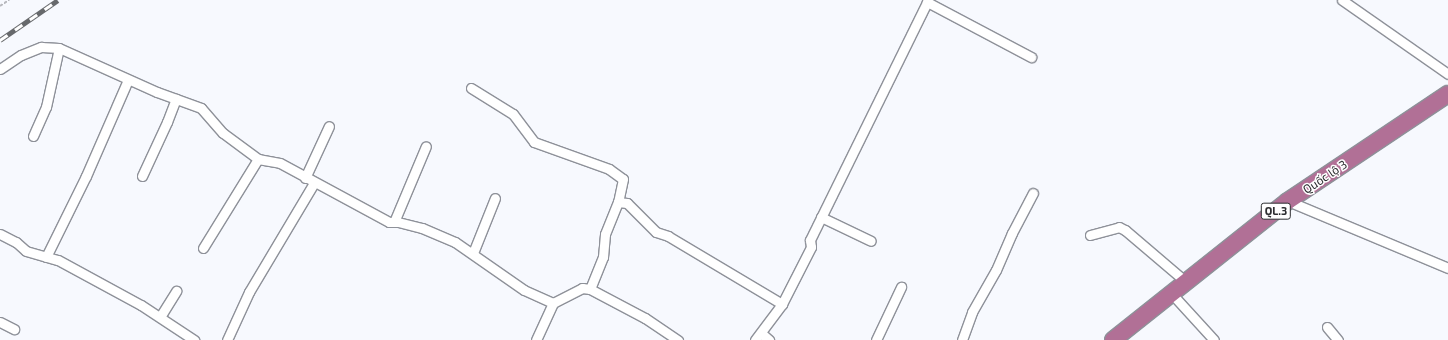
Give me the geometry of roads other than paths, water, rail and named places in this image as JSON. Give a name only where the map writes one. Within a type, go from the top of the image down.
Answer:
[{"type":"highway","name":"Quốc lộ 3","points":[[1113,340],[1288,201],[1448,94]]},
{"type":"street","points":[[1342,0],[1448,74]]},
{"type":"street","points":[[769,340],[758,337],[782,304],[811,247],[810,240],[928,1],[1031,57]]},
{"type":"street","points":[[0,69],[21,55],[41,47],[59,48],[128,80],[201,108],[223,132],[258,159],[280,163],[314,183],[389,222],[422,228],[455,242],[473,253],[491,268],[524,290],[553,303]]},
{"type":"street","points":[[33,136],[46,108],[59,48]]},
{"type":"street","points":[[46,257],[86,176],[128,80]]},
{"type":"street","points":[[471,88],[513,114],[534,142],[609,169],[623,179],[618,202],[605,234],[603,257],[590,289]]},
{"type":"street","points":[[142,176],[168,122],[176,99]]},
{"type":"street","points":[[305,178],[329,126]]},
{"type":"street","points":[[394,222],[426,146]]},
{"type":"street","points":[[203,248],[258,159]]},
{"type":"street","points":[[227,340],[249,292],[314,183]]},
{"type":"street","points":[[962,340],[972,312],[996,270],[1012,233],[1033,193]]},
{"type":"street","points":[[473,253],[495,198]]},
{"type":"street","points":[[1288,201],[1448,268]]},
{"type":"street","points":[[618,202],[627,204],[656,232],[668,236],[782,304]]},
{"type":"street","points":[[821,217],[871,241]]},
{"type":"street","points":[[1090,235],[1119,228],[1125,230],[1186,282]]},
{"type":"street","points":[[0,234],[16,242],[26,251],[46,257],[72,268],[141,305],[194,340]]},
{"type":"street","points":[[876,340],[900,287]]},
{"type":"street","points":[[536,340],[553,303],[582,288],[590,289],[645,318],[665,337],[678,340]]},
{"type":"street","points":[[160,317],[176,291]]},
{"type":"street","points":[[1172,294],[1214,340]]},
{"type":"street","points":[[0,322],[14,329]]},
{"type":"street","points":[[1327,327],[1338,340]]},
{"type":"railway","points":[[0,40],[58,0]]}]
